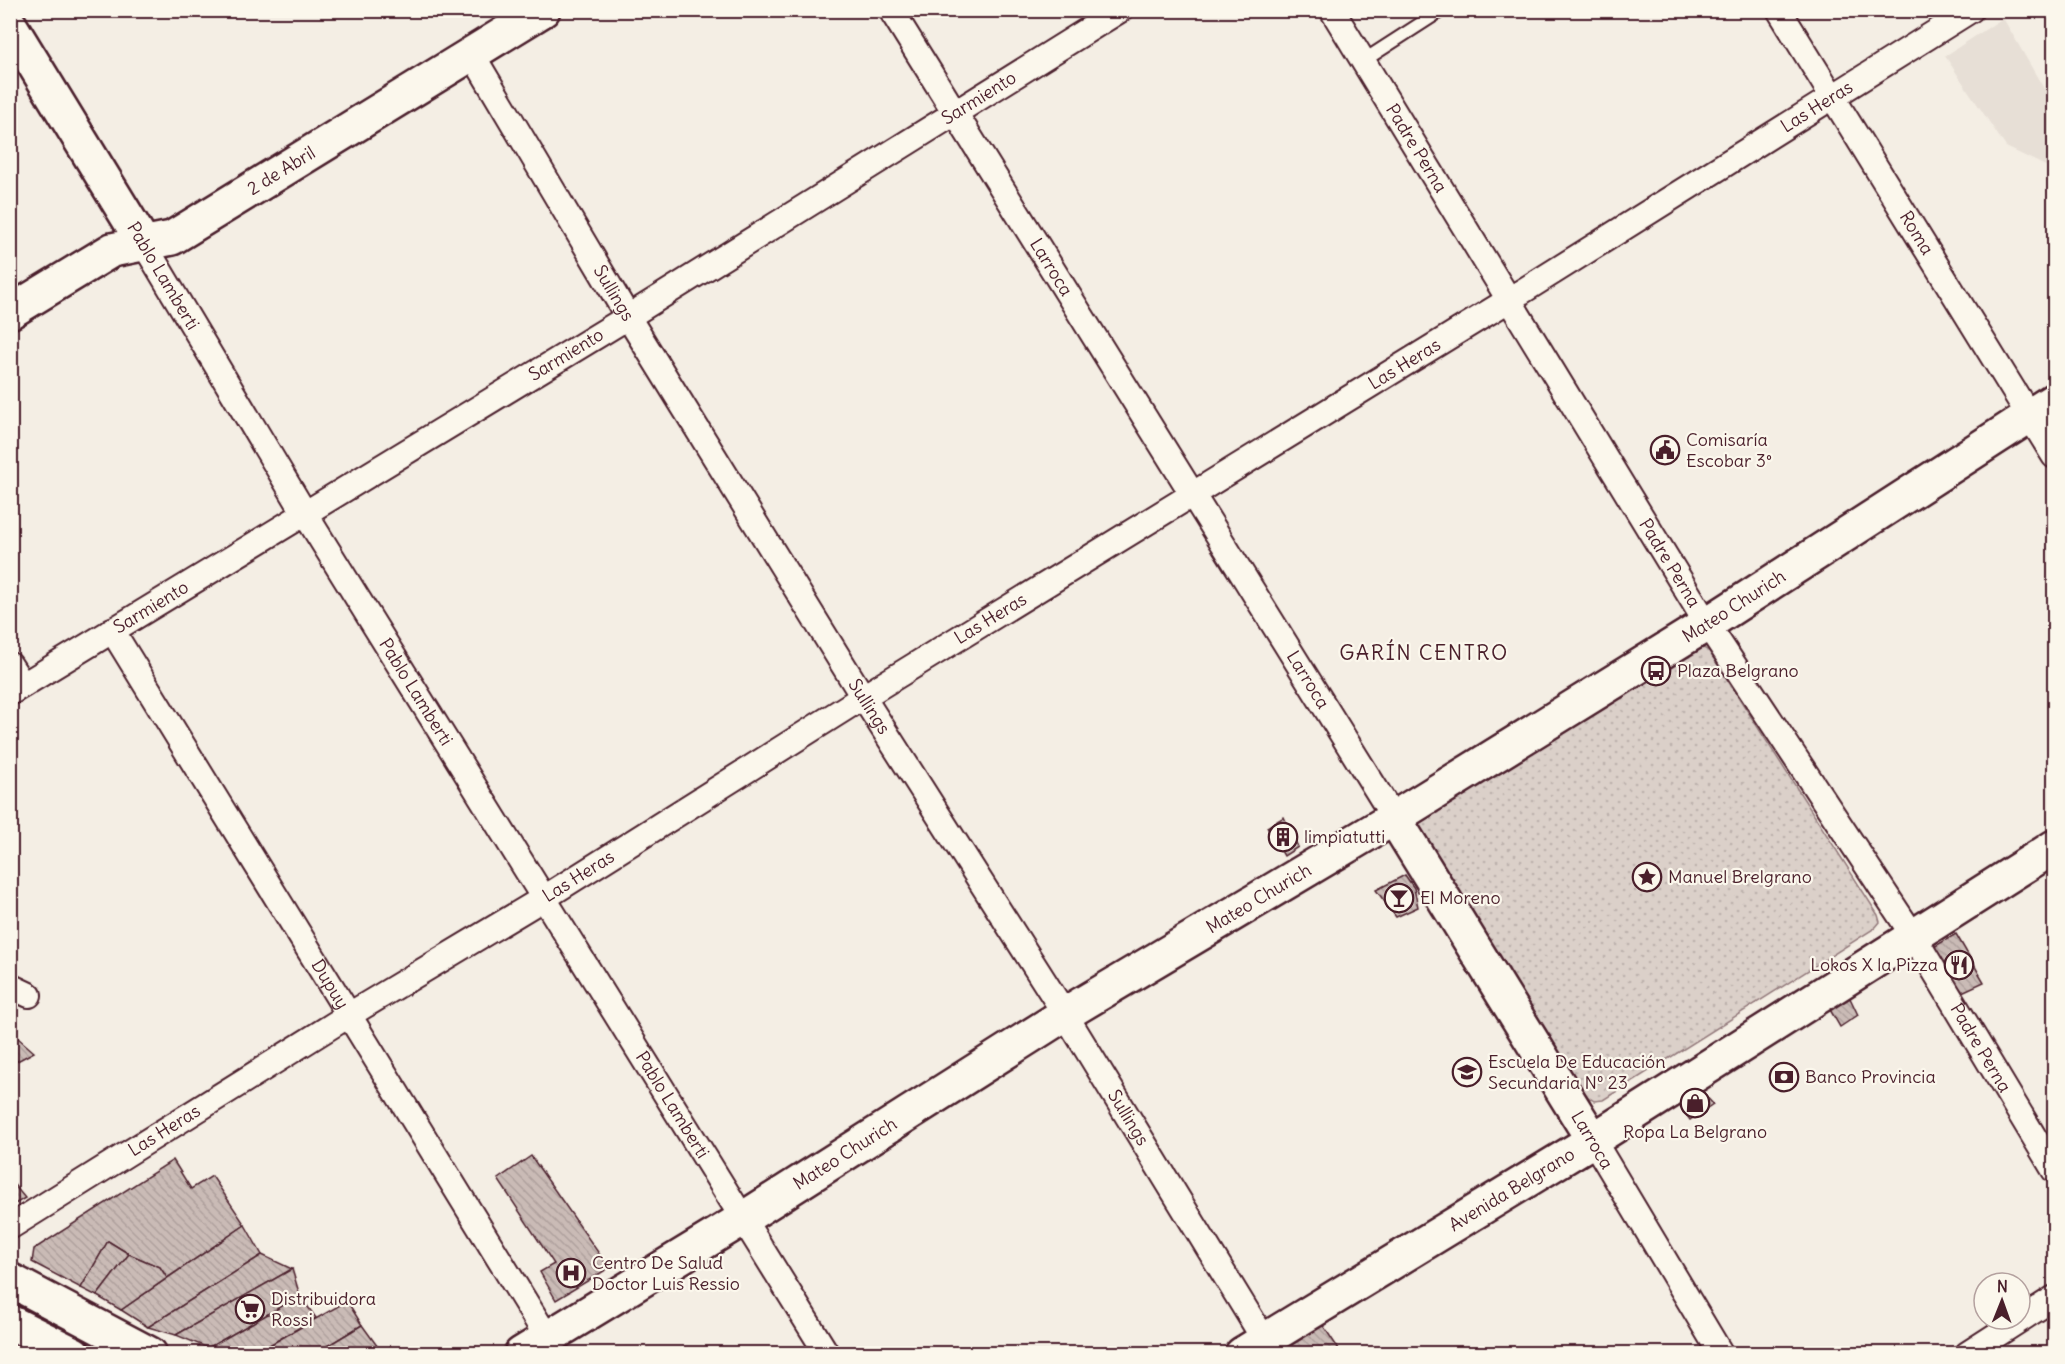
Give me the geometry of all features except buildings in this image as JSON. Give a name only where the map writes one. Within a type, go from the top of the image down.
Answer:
[{"type":"street","name":"Larroca","points":[[891,10],[1394,818],[1593,1140],[1721,1353]]},
{"type":"street","name":"Sarmiento","points":[[17,689],[304,512],[628,317],[957,114],[1120,10]]},
{"type":"street","name":"Padre Perna","points":[[1332,10],[1507,301],[1707,624],[1914,937],[2055,1170]]},
{"type":"street","name":"Roma","points":[[1779,10],[1832,97],[2042,408],[2055,456]]},
{"type":"street","name":"Las Heras","points":[[10,1227],[349,1015],[544,898],[864,697],[1507,301],[1971,10]]},
{"type":"street","name":"2 de Abril","points":[[10,312],[112,250],[172,238],[543,11]]},
{"type":"street","name":"Pablo Lamberti","points":[[10,25],[304,512],[826,1353]]},
{"type":"street","name":"Sullings","points":[[472,54],[628,317],[864,697],[1065,1014],[1259,1349]]},
{"type":"street","name":"Mateo Churich","points":[[534,1345],[744,1218],[1065,1014],[1394,818],[1707,624],[2042,408]]},
{"type":"street","name":"Dupuy","points":[[112,630],[349,1015],[534,1345]]},
{"type":"street","points":[[10,665],[17,689]]},
{"type":"street","name":"Avenida Belgrano","points":[[1259,1349],[2055,847]]},
{"type":"street","points":[[10,1280],[150,1353]]},
{"type":"street","points":[[1967,1353],[2055,1298]]},
{"type":"street","points":[[10,1322],[74,1353]]},
{"type":"lane","points":[[1364,61],[1442,10]]},
{"type":"shaded area","points":[[2003,18],[2054,106],[2054,170],[2006,147],[1945,56]]},
{"type":"shaded area","points":[[1700,646],[1709,651],[1878,915],[1880,922],[1875,928],[1603,1100],[1594,1101],[1587,1096],[1419,833],[1418,825],[1423,819]]},
{"type":"place","name":"Comisaría Escobar 3°","points":[[1665,450]]},
{"type":"place","name":"Plaza Belgrano","points":[[1656,671]]},
{"type":"place","name":"limpiatutti","points":[[1283,837]]},
{"type":"place","name":"Manuel Brelgrano","points":[[1647,877]]},
{"type":"place","name":"El Moreno","points":[[1399,898]]},
{"type":"place","name":"Lokos X la Pizza","points":[[1959,965]]},
{"type":"place","name":"Escuela De Educación Secundaria Nº 23","points":[[1467,1072]]},
{"type":"place","name":"Banco Provincia","points":[[1784,1077]]},
{"type":"place","name":"Ropa La Belgrano","points":[[1695,1103]]},
{"type":"place","name":"Centro De Salud Doctor Luis Ressio","points":[[571,1273]]},
{"type":"place","name":"Distribuidora Rossi","points":[[250,1309]]},
{"type":"district","name":"GARÍN CENTRO","points":[[1424,653]]}]
